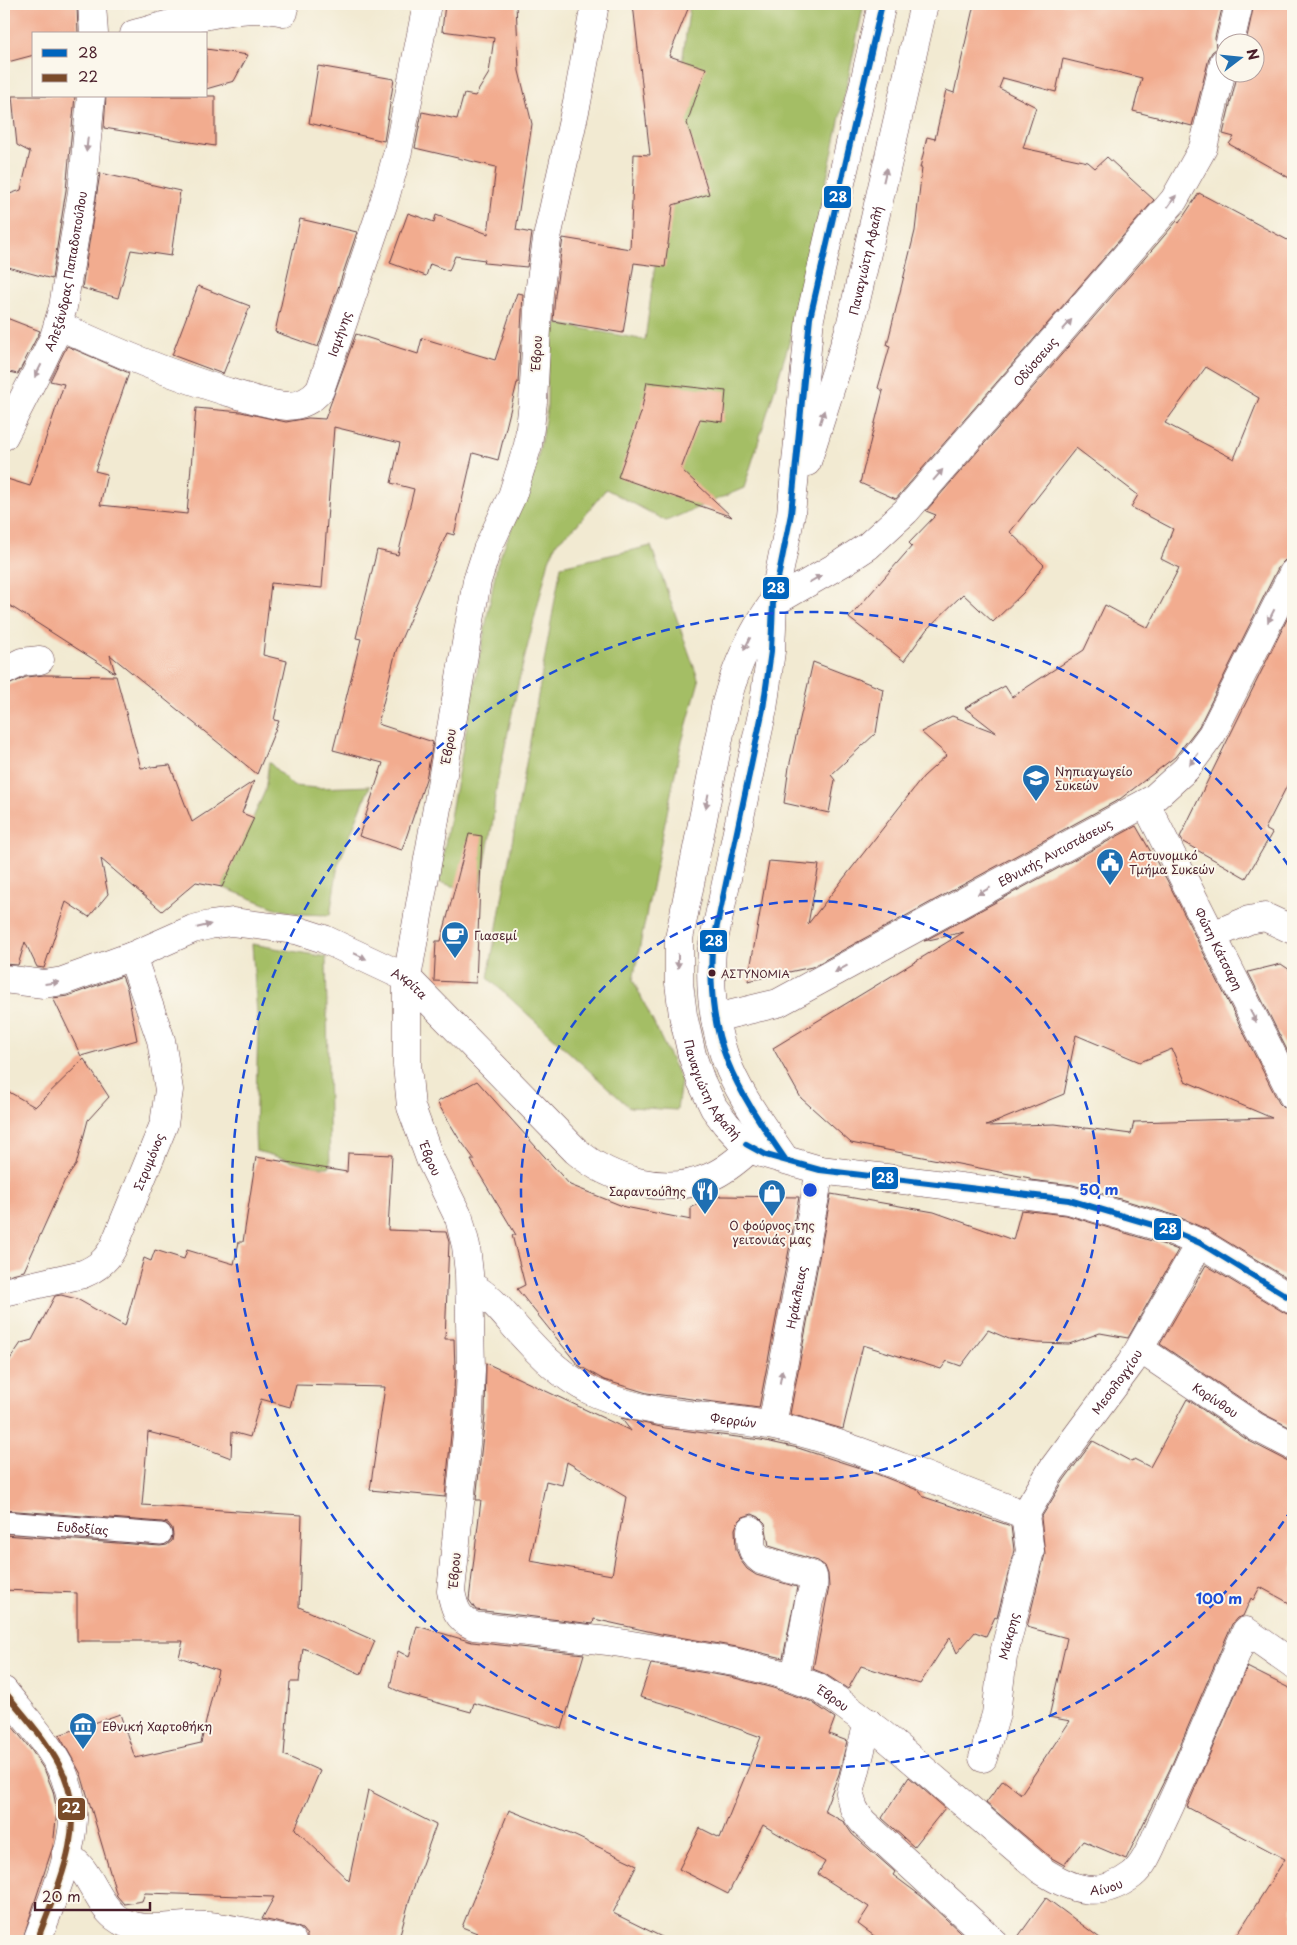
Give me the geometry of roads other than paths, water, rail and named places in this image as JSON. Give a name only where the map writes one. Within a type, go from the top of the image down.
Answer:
[{"type":"street","points":[[92,4],[94,32]]},
{"type":"street","name":"Ισμήνης","points":[[58,325],[155,368],[241,396],[288,406],[304,403],[315,397],[320,390],[384,202],[398,151],[427,4]]},
{"type":"street","name":"Έβρου","points":[[595,4],[577,102],[548,233],[539,293],[534,402],[528,445],[512,496],[487,550],[477,581],[407,978],[407,1065],[411,1107],[430,1159],[459,1218],[466,1246],[470,1285],[471,1370],[469,1414],[451,1591],[454,1607],[460,1617],[474,1626],[579,1637],[747,1665],[795,1678],[828,1693],[868,1722]]},
{"type":"street","name":"Παναγιώτη Αφαλή","points":[[791,514],[810,318],[882,4]]},
{"type":"street","name":"Παναγιώτη Αφαλή","points":[[785,1159],[747,1102],[730,1070],[715,1018],[711,984],[712,949],[764,709],[771,651],[772,603],[791,514],[850,327],[924,4]]},
{"type":"street","points":[[1232,32],[1239,4]]},
{"type":"street","points":[[142,32],[242,10],[264,9],[284,12]]},
{"type":"street","name":"Οδύσσεως","points":[[772,603],[868,546],[906,511],[1174,200],[1210,153],[1221,82]]},
{"type":"street","name":"Αλεξάνδρας Παπαδοπούλου","points":[[4,436],[41,364],[58,325],[82,192],[91,98]]},
{"type":"street","name":"Εθνικής Αντιστάσεως","points":[[715,1018],[778,1003],[1146,804],[1186,769],[1212,734],[1293,572]]},
{"type":"street","name":"Παναγιώτη Αφαλή","points":[[772,603],[747,644],[738,664],[728,696],[682,924],[678,956],[683,1015],[692,1055],[701,1081],[714,1108],[731,1129],[751,1148],[771,1157],[785,1159]]},
{"type":"street","points":[[4,670],[22,662],[40,660]]},
{"type":"street","name":"Φώτη Κάτσαρη","points":[[1146,804],[1293,1096]]},
{"type":"street","points":[[1213,935],[1249,920],[1265,917],[1293,930]]},
{"type":"street","name":"Ακρίτα","points":[[4,979],[34,984],[53,984],[132,956],[193,929],[232,922],[296,930],[324,938],[407,978],[576,1151],[592,1164],[604,1170],[630,1180],[654,1184],[688,1184],[718,1173],[751,1148]]},
{"type":"street","name":"Στρυμόνος","points":[[4,1292],[83,1274],[93,1270],[104,1261],[114,1246],[164,1124],[169,1090],[164,1055],[132,956]]},
{"type":"street","points":[[785,1159],[820,1170],[1068,1200],[1170,1230],[1200,1243],[1293,1300]]},
{"type":"street","name":"Ηράκλειας","points":[[772,1425],[820,1170]]},
{"type":"street","name":"Μεσολογγίου","points":[[1025,1515],[1051,1471],[1112,1391],[1140,1349],[1200,1243]]},
{"type":"street","name":"Φερρών","points":[[470,1285],[494,1301],[528,1342],[543,1356],[572,1379],[597,1394],[645,1408],[772,1425],[858,1450],[1025,1515]]},
{"type":"street","name":"Κορίνθου","points":[[1140,1349],[1256,1427],[1293,1446]]},
{"type":"street","name":"Μάκρης","points":[[983,1758],[996,1714],[1003,1657],[1030,1551],[1025,1515]]},
{"type":"street","points":[[751,1530],[752,1551],[755,1556],[761,1560],[812,1576],[814,1582],[795,1678]]},
{"type":"street","name":"Αίνου","points":[[868,1722],[1041,1870],[1073,1887],[1086,1890],[1099,1889],[1131,1876],[1146,1856],[1246,1631],[1293,1664]]},
{"type":"street","points":[[4,1691],[37,1732],[64,1776],[70,1794],[73,1818],[66,1855],[37,1941]]},
{"type":"street","points":[[868,1722],[850,1792],[851,1803],[856,1814],[993,1941]]},
{"type":"street","points":[[66,1855],[84,1869],[104,1905],[116,1918],[126,1923],[137,1927],[149,1928],[208,1926],[292,1941]]},
{"type":"lane","name":"Ευδοξίας","points":[[4,1522],[161,1534]]},
{"type":"place","name":"Νηπιαγωγείο Συκεών","points":[[1036,802]]},
{"type":"place","name":"Αστυνομικό Τμήμα Συκεών","points":[[1110,886]]},
{"type":"place","name":"Γιασεμί","points":[[455,959]]},
{"type":"place","name":"ΑΣΤΥΝΟΜΙΑ","points":[[712,973]]},
{"type":"place","name":"Σαραντούλης","points":[[705,1215]]},
{"type":"place","name":"Ο φούρνος της γειτονιάς μας","points":[[772,1217]]},
{"type":"place","name":"Εθνική Χαρτοθήκη","points":[[83,1750]]}]
